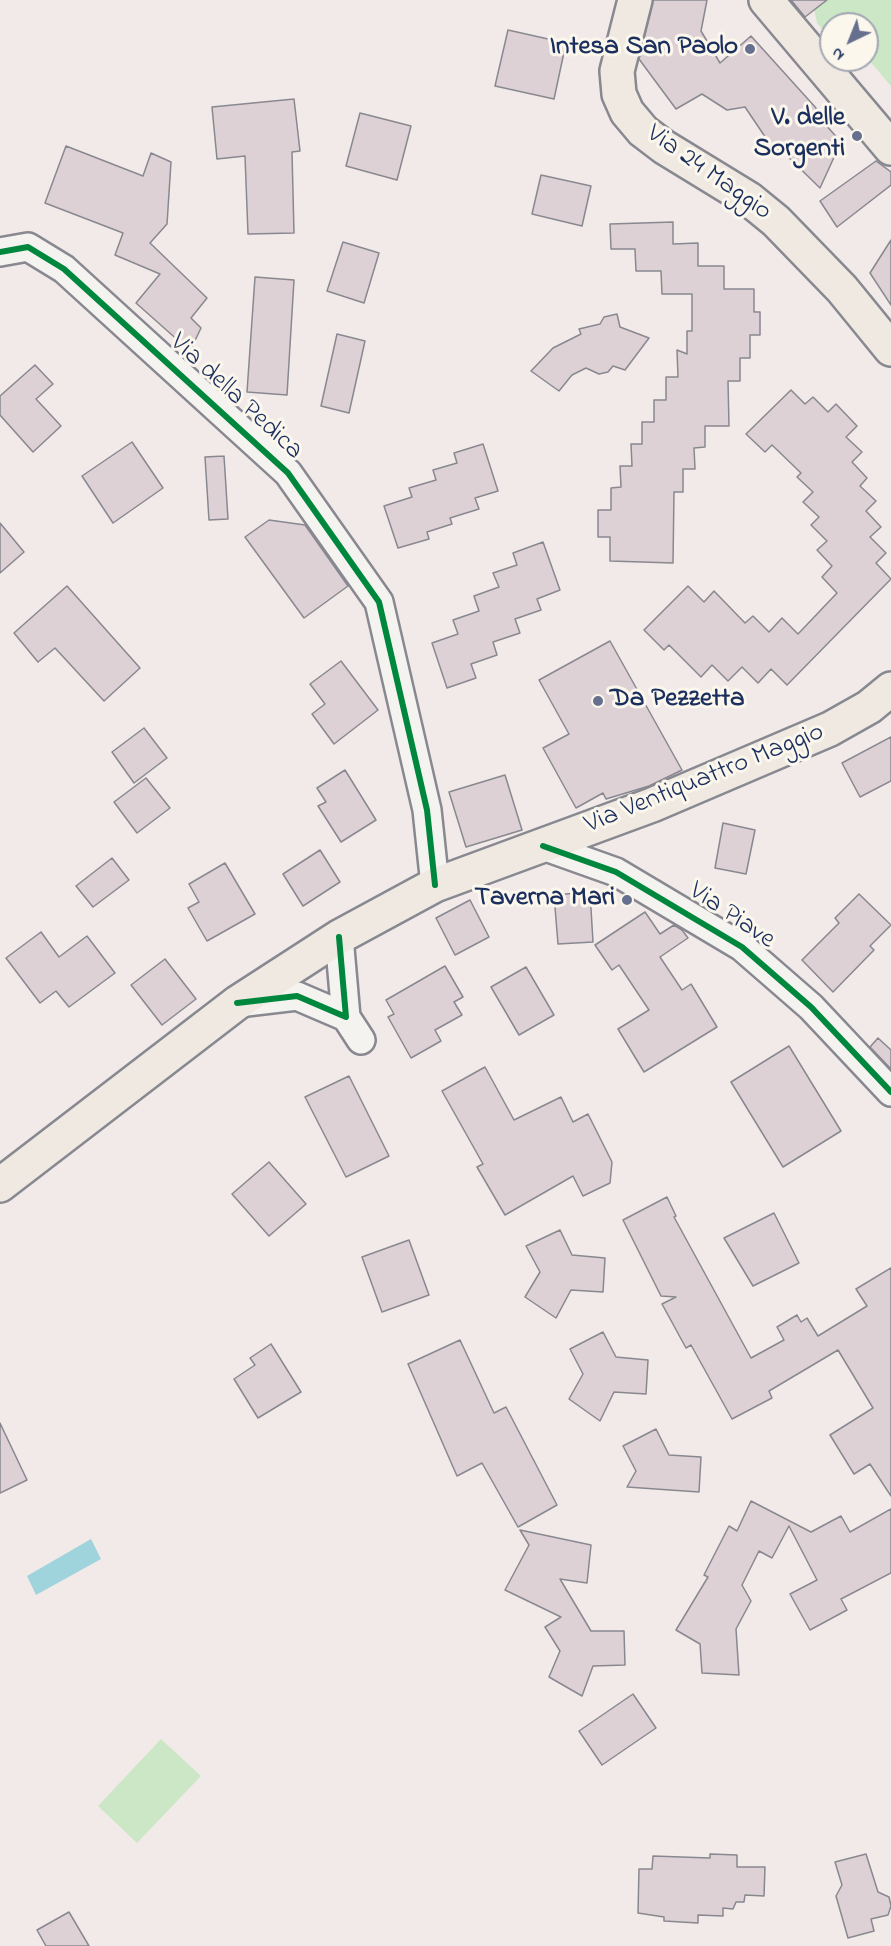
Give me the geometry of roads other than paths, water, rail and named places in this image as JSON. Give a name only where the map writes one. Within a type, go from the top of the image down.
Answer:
[{"type":"main road","name":"Via 24 Maggio","points":[[635,0],[617,71],[619,94],[631,117],[664,147],[743,195],[770,215],[842,290],[891,349]]},
{"type":"main road","points":[[766,0],[891,148]]},
{"type":"main road","name":"Via Ventiquattro Maggio","points":[[0,1185],[237,1003],[339,937],[435,885],[652,805],[830,729],[869,707],[891,689]]},
{"type":"street","name":"Via della Pedica","points":[[0,252],[28,247],[64,269],[288,473],[379,602],[427,810],[435,885]]},
{"type":"street","name":"Via Piave","points":[[543,846],[616,872],[742,947],[811,1007],[891,1092]]},
{"type":"street","points":[[339,937],[346,1017],[361,1040]]},
{"type":"street","points":[[237,1003],[297,996],[346,1017]]},
{"type":"water","points":[[91,1539],[101,1559],[36,1595],[27,1576]]},
{"type":"place","name":"Intesa San Paolo","points":[[750,49]]},
{"type":"place","name":"V. delle Sorgenti","points":[[857,136]]},
{"type":"place","name":"Da Pezzetta","points":[[598,701]]},
{"type":"place","name":"Taverna Mari","points":[[627,900]]}]
